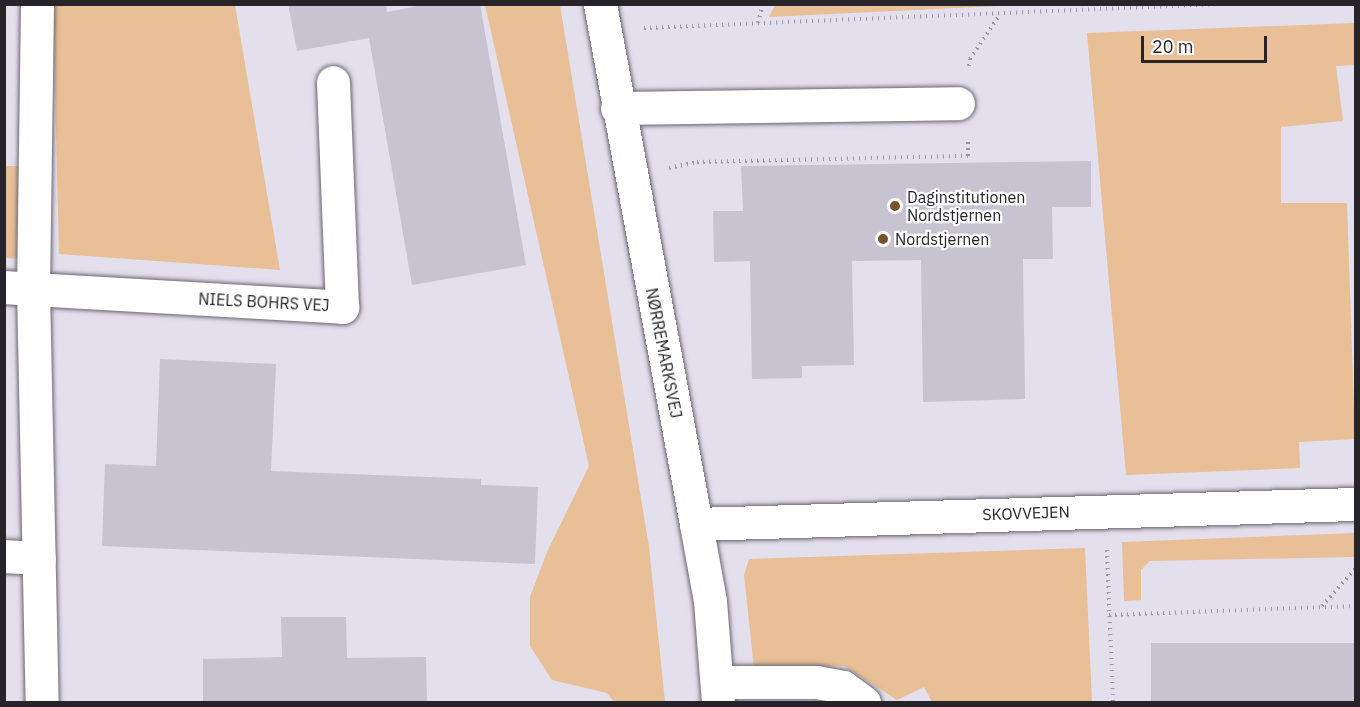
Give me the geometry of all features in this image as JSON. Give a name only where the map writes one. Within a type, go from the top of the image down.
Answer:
[{"type":"street","points":[[37,4],[19,288],[39,558],[42,702]]},
{"type":"street","name":"NØRREMARKSVEJ","points":[[602,17],[710,601],[717,692]]},
{"type":"street","name":"NIELS BOHRS VEJ","points":[[19,288],[342,307],[333,82]]},
{"type":"street","points":[[617,108],[958,103]]},
{"type":"street","name":"SKOVVEJEN","points":[[696,524],[1356,504]]},
{"type":"street","points":[[4,556],[39,558]]},
{"type":"street","points":[[717,692],[816,682],[843,687],[864,702]]},
{"type":"path","points":[[758,23],[763,4]]},
{"type":"path","points":[[1022,12],[1026,4]]},
{"type":"path","points":[[602,17],[758,23],[1221,4]]},
{"type":"path","points":[[1102,511],[1113,702]]},
{"type":"path","points":[[1322,607],[1356,568]]},
{"type":"path","points":[[1109,615],[1356,606]]},
{"type":"shaded area","points":[[776,4],[1020,4],[1020,5],[769,17]]},
{"type":"shaded area","points":[[53,5],[235,5],[280,270],[59,254]]},
{"type":"shaded area","points":[[485,5],[560,5],[649,547],[665,702],[614,702],[607,693],[552,680],[530,646],[530,597],[547,552],[589,466]]},
{"type":"shaded area","points":[[1355,23],[1355,65],[1336,66],[1343,121],[1281,127],[1281,203],[1347,203],[1355,439],[1299,442],[1300,468],[1126,475],[1087,33]]},
{"type":"shaded area","points":[[4,166],[22,166],[26,259],[5,258]]},
{"type":"shaded area","points":[[1355,533],[1355,557],[1150,561],[1141,570],[1141,600],[1124,601],[1122,542]]},
{"type":"shaded area","points":[[1085,548],[1092,702],[932,702],[924,687],[897,700],[844,666],[754,668],[744,575],[749,559]]},
{"type":"building","points":[[288,4],[386,4],[387,12],[428,4],[480,4],[526,265],[412,285],[369,38],[297,51]]},
{"type":"building","name":"Nordstjernen","points":[[1091,161],[1091,207],[1052,207],[1053,259],[1023,259],[1025,399],[923,402],[921,260],[852,261],[854,365],[802,366],[802,378],[752,379],[750,261],[714,262],[713,211],[743,211],[741,166]]},
{"type":"building","points":[[160,359],[276,364],[271,471],[481,479],[481,485],[538,487],[535,564],[102,546],[105,464],[156,466]]},
{"type":"building","points":[[281,617],[346,617],[347,658],[426,657],[427,702],[203,702],[203,659],[282,657]]},
{"type":"building","points":[[1151,643],[1356,643],[1356,702],[1151,702]]},
{"type":"place","name":"Daginstitutionen Nordstjernen","points":[[895,206]]},
{"type":"place","name":"Nordstjernen","points":[[883,239]]}]
